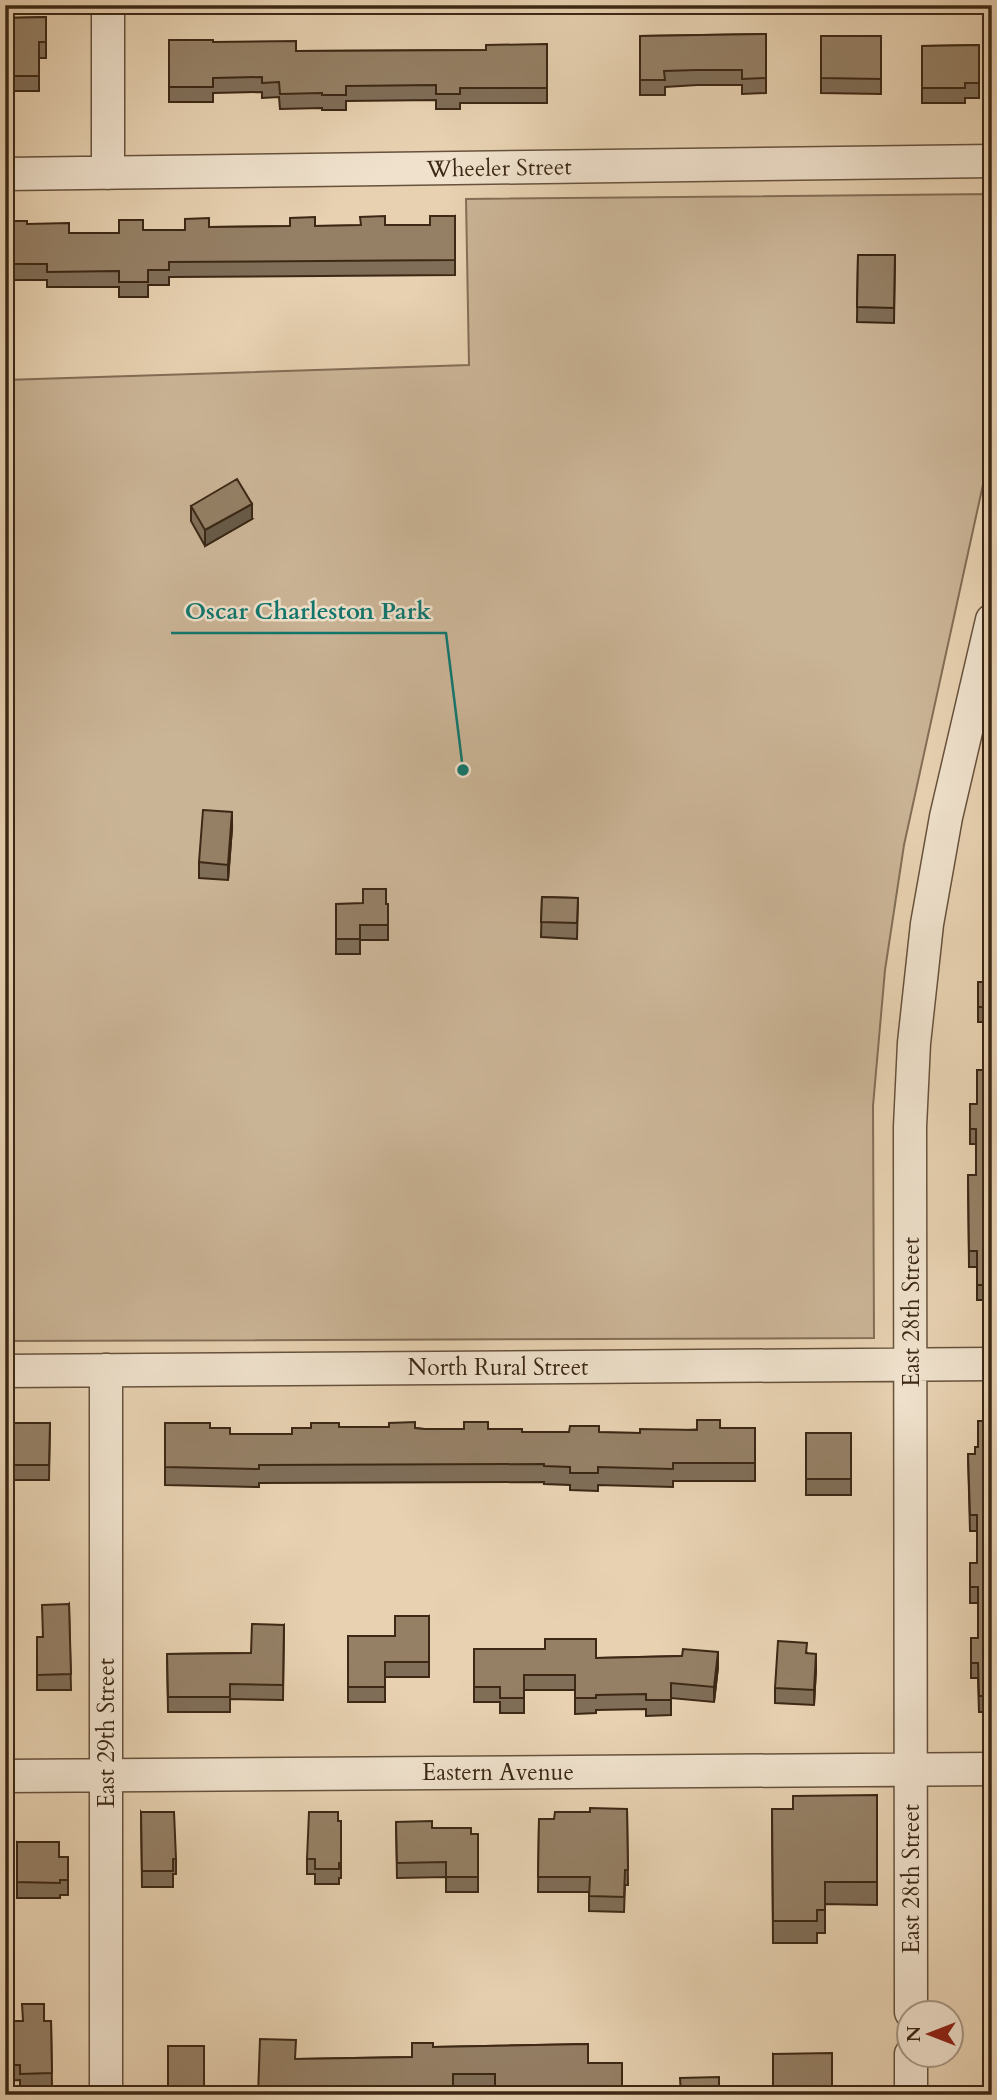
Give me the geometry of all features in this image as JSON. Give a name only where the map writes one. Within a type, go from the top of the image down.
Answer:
[{"type":"street","points":[[107,5],[108,173]]},
{"type":"street","name":"Wheeler Street","points":[[5,174],[992,161]]},
{"type":"street","name":"East 28th Street","points":[[912,1998],[910,1127],[914,1043],[923,959],[946,817],[992,620]]},
{"type":"street","name":"North Rural Street","points":[[5,1371],[992,1364]]},
{"type":"street","name":"East 29th Street","points":[[106,2095],[107,1370]]},
{"type":"street","name":"Eastern Avenue","points":[[5,1776],[992,1769]]},
{"type":"street","points":[[912,2068],[912,2095]]},
{"type":"shaded area","points":[[992,194],[991,405],[984,480],[904,845],[885,970],[873,1106],[874,1338],[5,1341],[5,380],[469,365],[466,199]]},
{"type":"building","points":[[46,17],[46,42],[39,42],[39,76],[5,76],[5,18]]},
{"type":"building","points":[[766,34],[766,78],[742,79],[742,70],[697,70],[664,71],[665,80],[640,80],[640,36]]},
{"type":"building","points":[[821,36],[881,36],[881,79],[821,78]]},
{"type":"building","points":[[169,40],[296,41],[296,51],[486,50],[486,45],[547,44],[547,88],[460,88],[460,94],[436,94],[436,85],[346,86],[346,95],[280,94],[279,82],[262,83],[262,77],[213,78],[213,87],[169,87]]},
{"type":"building","points":[[979,45],[979,83],[965,83],[965,88],[922,88],[922,46]]},
{"type":"building","points":[[385,216],[385,225],[430,225],[430,216],[455,216],[455,260],[169,262],[169,270],[148,270],[148,282],[119,282],[119,271],[47,272],[47,264],[5,264],[5,221],[27,221],[27,224],[69,223],[69,233],[119,233],[119,220],[143,220],[143,230],[185,230],[185,219],[209,218],[209,227],[290,226],[290,218],[315,217],[315,226],[361,225],[360,217]]},
{"type":"building","points":[[858,255],[895,255],[894,308],[857,307]]},
{"type":"building","points":[[237,479],[252,504],[205,530],[191,506]]},
{"type":"building","points":[[203,810],[232,812],[228,865],[199,862]]},
{"type":"building","points":[[363,889],[386,889],[388,925],[360,925],[360,939],[336,939],[336,904],[363,903]]},
{"type":"building","points":[[542,897],[578,898],[577,923],[541,922]]},
{"type":"building","points":[[978,982],[992,982],[992,1285],[977,1285],[977,1251],[969,1251],[968,1175],[976,1175],[976,1129],[970,1129],[970,1104],[977,1104],[977,1070],[986,1070],[986,1007],[978,1007]]},
{"type":"building","points":[[697,1420],[720,1420],[720,1428],[755,1428],[755,1463],[673,1463],[673,1469],[598,1467],[598,1473],[570,1473],[570,1467],[544,1464],[259,1465],[259,1469],[165,1467],[165,1423],[210,1423],[210,1428],[230,1428],[230,1434],[292,1434],[292,1428],[311,1428],[311,1423],[339,1423],[339,1427],[389,1427],[389,1423],[415,1422],[415,1428],[424,1429],[464,1429],[464,1422],[488,1422],[488,1429],[522,1429],[522,1432],[569,1432],[570,1426],[599,1426],[599,1432],[640,1433],[640,1429],[697,1430]]},
{"type":"building","points":[[978,1421],[992,1421],[992,1696],[979,1696],[978,1663],[971,1663],[971,1638],[978,1638],[978,1587],[970,1587],[970,1563],[977,1563],[977,1515],[970,1515],[968,1454],[975,1454],[975,1447],[978,1447]]},
{"type":"building","points":[[6,1423],[50,1423],[49,1465],[5,1467]]},
{"type":"building","points":[[806,1433],[851,1433],[851,1479],[806,1479]]},
{"type":"building","points":[[69,1604],[71,1674],[37,1675],[37,1637],[43,1637],[42,1605]]},
{"type":"building","points":[[395,1616],[429,1616],[429,1662],[385,1662],[385,1687],[348,1687],[348,1636],[395,1636]]},
{"type":"building","points":[[252,1624],[284,1625],[283,1685],[230,1684],[230,1697],[168,1697],[167,1654],[251,1653]]},
{"type":"building","points":[[545,1639],[596,1639],[596,1658],[682,1656],[683,1649],[718,1652],[714,1687],[671,1683],[671,1700],[646,1700],[646,1694],[575,1698],[575,1675],[524,1675],[524,1698],[500,1698],[500,1687],[474,1687],[474,1649],[545,1649]]},
{"type":"building","points":[[778,1641],[807,1643],[806,1653],[816,1654],[814,1690],[775,1688]]},
{"type":"building","points":[[877,1795],[877,1882],[825,1882],[825,1910],[817,1910],[817,1921],[773,1921],[772,1809],[793,1809],[793,1796]]},
{"type":"building","points":[[590,1808],[627,1809],[628,1870],[625,1870],[624,1897],[589,1896],[590,1877],[538,1877],[539,1819],[554,1819],[555,1812],[590,1812]]},
{"type":"building","points":[[141,1812],[174,1812],[176,1859],[173,1859],[173,1871],[142,1871]]},
{"type":"building","points":[[309,1812],[338,1812],[338,1821],[341,1821],[339,1869],[315,1869],[315,1859],[307,1859]]},
{"type":"building","points":[[432,1821],[432,1828],[471,1828],[471,1834],[478,1834],[478,1877],[446,1877],[446,1862],[397,1863],[396,1822]]},
{"type":"building","points":[[988,1841],[992,1841],[992,1901],[984,1901],[984,1868],[988,1868]]},
{"type":"building","points":[[17,1842],[59,1842],[59,1857],[68,1857],[68,1880],[60,1880],[60,1883],[17,1882]]},
{"type":"building","points":[[22,2004],[44,2004],[44,2021],[51,2021],[52,2073],[20,2074],[20,2065],[5,2065],[5,2021],[23,2021]]},
{"type":"building","points":[[260,2039],[296,2040],[295,2059],[412,2057],[412,2043],[433,2043],[433,2047],[588,2044],[588,2063],[622,2063],[622,2095],[495,2095],[495,2074],[453,2074],[453,2094],[258,2095]]},
{"type":"building","points":[[168,2046],[204,2046],[204,2091],[168,2091]]},
{"type":"building","points":[[832,2053],[832,2095],[810,2095],[810,2090],[773,2091],[773,2054]]},
{"type":"building","points":[[719,2077],[719,2095],[681,2095],[680,2078]]},
{"type":"place","name":"Oscar Charleston Park","points":[[463,770]]}]
